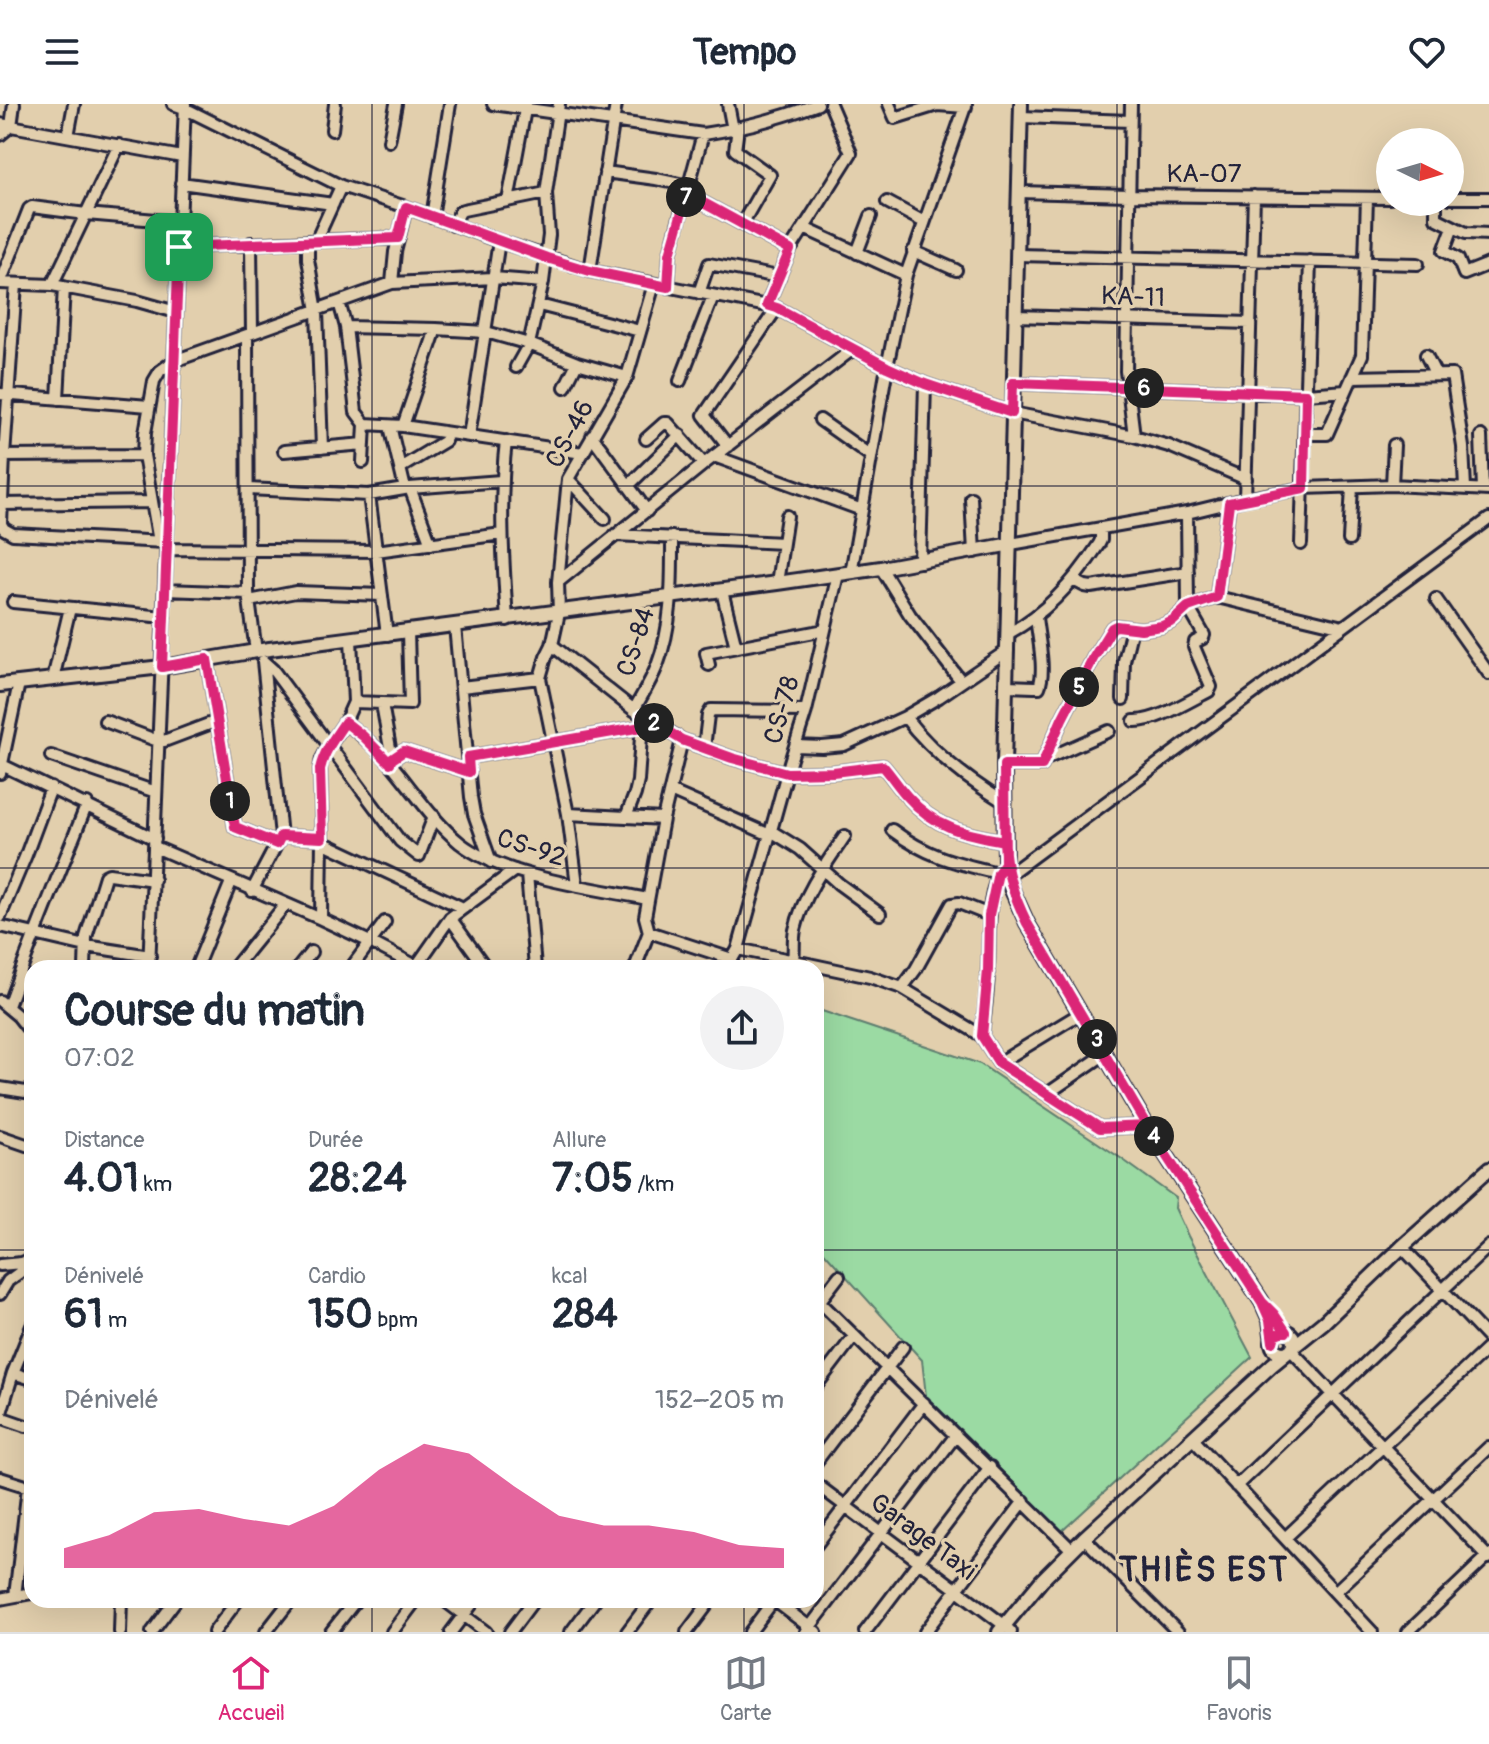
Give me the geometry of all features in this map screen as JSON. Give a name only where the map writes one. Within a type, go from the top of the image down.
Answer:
[{"type":"main road","points":[[1021,110],[1004,871],[1027,923],[1147,1126],[1262,1302],[1270,1320],[1275,1349],[1282,1353],[1290,1343]]},
{"type":"main road","points":[[0,685],[162,667],[845,574],[1011,544]]},
{"type":"main road","points":[[1005,1630],[1042,1580],[1084,1538],[1260,1376],[1290,1343],[1324,1322],[1489,1169]]},
{"type":"main road","points":[[1262,1302],[1274,1314],[1290,1343]]},
{"type":"main road","points":[[1260,1376],[1275,1335],[1282,1332],[1290,1343]]},
{"type":"street","points":[[0,135],[14,104]]},
{"type":"street","points":[[68,136],[74,104]]},
{"type":"street","points":[[332,130],[335,104]]},
{"type":"street","points":[[389,141],[396,104]]},
{"type":"street","points":[[432,217],[450,104]]},
{"type":"street","points":[[493,104],[558,109],[613,121],[703,134],[779,118],[818,104]]},
{"type":"street","points":[[590,271],[616,104]]},
{"type":"street","points":[[728,104],[736,129],[735,150],[770,175],[742,224]]},
{"type":"street","points":[[728,446],[704,415],[772,307],[790,250],[851,153],[830,104]]},
{"type":"street","points":[[889,104],[895,118],[937,105],[966,105]]},
{"type":"street","points":[[1131,104],[1126,371],[1134,436]]},
{"type":"street","points":[[150,960],[165,590],[164,544],[180,222],[181,105],[341,186],[590,271],[772,307],[925,384],[1012,413],[1134,436],[1169,446],[1246,479]]},
{"type":"street","name":"CS-78","points":[[733,959],[806,711],[825,630],[845,574],[862,510],[906,275],[966,105]]},
{"type":"street","points":[[508,201],[526,106]]},
{"type":"street","points":[[516,367],[529,344],[547,258],[549,220],[546,193],[558,109]]},
{"type":"street","points":[[1021,110],[1130,121]]},
{"type":"street","points":[[5,125],[182,157]]},
{"type":"street","points":[[668,287],[670,254],[703,134]]},
{"type":"street","points":[[52,285],[119,145]]},
{"type":"street","points":[[605,172],[656,179],[688,190],[790,250]]},
{"type":"street","points":[[181,183],[333,204]]},
{"type":"street","points":[[322,448],[317,311],[308,259],[312,241],[341,186]]},
{"type":"street","name":"KA-07","points":[[1019,192],[1376,198]]},
{"type":"street","points":[[453,225],[463,210],[546,193]]},
{"type":"street","points":[[1245,499],[1254,196]]},
{"type":"street","points":[[1305,434],[1327,434],[1362,355],[1367,198]]},
{"type":"street","points":[[1464,198],[1489,198]]},
{"type":"street","points":[[887,202],[924,222]]},
{"type":"street","points":[[176,312],[137,301],[52,285],[0,283],[29,209],[34,207],[180,222]]},
{"type":"street","points":[[392,283],[406,207]]},
{"type":"street","points":[[857,253],[871,216]]},
{"type":"street","points":[[1436,216],[1466,233],[1489,234]]},
{"type":"street","points":[[1453,227],[1444,251],[1458,259],[1464,274],[1489,264]]},
{"type":"street","points":[[804,228],[906,275]]},
{"type":"street","points":[[179,247],[398,238]]},
{"type":"street","points":[[469,436],[499,241]]},
{"type":"street","points":[[251,243],[249,597],[260,654],[279,840],[252,891]]},
{"type":"street","points":[[913,251],[956,270]]},
{"type":"street","points":[[1017,255],[1418,264]]},
{"type":"street","points":[[1301,544],[1310,261]]},
{"type":"street","points":[[699,293],[709,264],[779,277]]},
{"type":"street","points":[[164,544],[152,502],[144,455],[145,433],[154,381],[160,371],[174,361],[392,283],[494,278],[543,282]]},
{"type":"street","points":[[16,284],[6,341],[0,516],[4,529],[13,534],[248,551],[376,551],[502,534]]},
{"type":"street","name":"CS-46","points":[[540,678],[559,613],[558,582],[568,479],[627,377],[654,284]]},
{"type":"street","points":[[58,399],[64,287]]},
{"type":"street","points":[[680,381],[713,296]]},
{"type":"street","points":[[339,302],[346,327],[356,412],[365,424],[363,462]]},
{"type":"street","points":[[539,305],[640,331]]},
{"type":"street","name":"KA-11","points":[[1015,316],[1250,323]]},
{"type":"street","points":[[346,327],[486,332],[627,377]]},
{"type":"street","points":[[403,426],[436,329]]},
{"type":"street","points":[[558,582],[853,349]]},
{"type":"street","points":[[1426,355],[1436,375]]},
{"type":"street","points":[[565,387],[577,363]]},
{"type":"street","points":[[1352,377],[1452,375],[1463,447],[1465,488]]},
{"type":"street","points":[[1013,383],[1306,394],[1346,391]]},
{"type":"street","points":[[920,562],[925,384]]},
{"type":"street","points":[[4,394],[149,406]]},
{"type":"street","points":[[820,420],[871,456]]},
{"type":"street","points":[[646,439],[666,422],[704,464]]},
{"type":"street","points":[[365,424],[403,426],[583,453]]},
{"type":"street","points":[[390,426],[400,468],[431,544]]},
{"type":"street","points":[[400,468],[445,441],[447,433]]},
{"type":"street","points":[[628,486],[680,435]]},
{"type":"street","points":[[592,436],[647,511]]},
{"type":"street","points":[[1011,544],[1187,513],[1304,488],[1392,485],[1486,489],[1481,436]]},
{"type":"street","points":[[506,441],[501,481],[507,620]]},
{"type":"street","points":[[284,451],[364,444]]},
{"type":"street","points":[[1392,485],[1394,445]]},
{"type":"street","points":[[2,456],[144,455]]},
{"type":"street","points":[[714,456],[862,510]]},
{"type":"street","points":[[568,479],[605,519]]},
{"type":"street","points":[[248,489],[369,495],[501,481]]},
{"type":"street","points":[[1349,540],[1352,487]]},
{"type":"street","points":[[369,495],[387,635]]},
{"type":"street","points":[[971,498],[974,552]]},
{"type":"street","points":[[1,504],[152,502]]},
{"type":"street","points":[[1217,597],[1229,503]]},
{"type":"street","points":[[1134,721],[1157,716],[1209,691],[1211,687],[1194,647],[1195,642],[1204,635],[1188,607],[1187,513]]},
{"type":"street","points":[[777,583],[787,516]]},
{"type":"street","points":[[982,1036],[989,915],[1004,871],[1489,519]]},
{"type":"street","points":[[1009,633],[1036,617],[1061,594],[1101,540],[1101,528]]},
{"type":"street","points":[[615,535],[783,543]]},
{"type":"street","name":"CS-84","points":[[639,717],[669,627],[672,537]]},
{"type":"street","points":[[881,568],[910,615],[961,681]]},
{"type":"street","points":[[1073,580],[1091,587],[1188,572]]},
{"type":"street","points":[[165,590],[249,597],[296,592],[382,595]]},
{"type":"street","points":[[722,591],[736,647]]},
{"type":"street","points":[[1004,765],[1042,765],[1094,657],[1116,626],[1151,629],[1162,626],[1173,621],[1188,607],[1217,597],[1343,627]]},
{"type":"street","points":[[1436,599],[1489,674]]},
{"type":"street","points":[[13,602],[164,617]]},
{"type":"street","points":[[53,679],[70,608]]},
{"type":"street","points":[[1007,686],[1039,687],[1041,684],[1036,617]]},
{"type":"street","points":[[455,626],[474,814],[491,862]]},
{"type":"street","points":[[1123,699],[1124,661],[1132,628]]},
{"type":"street","points":[[709,665],[706,653],[825,630]]},
{"type":"street","points":[[354,702],[410,704],[408,632]]},
{"type":"street","points":[[321,919],[320,769],[322,759],[354,702],[351,639]]},
{"type":"street","points":[[552,645],[639,717],[682,740],[787,773],[883,766],[906,796],[932,819],[968,835],[1004,841]]},
{"type":"street","points":[[795,746],[844,745],[905,717],[1008,650]]},
{"type":"street","points":[[260,654],[400,841],[419,856],[434,816]]},
{"type":"street","points":[[207,659],[235,827],[279,840],[322,840],[463,908]]},
{"type":"street","points":[[461,687],[540,678],[568,814],[577,885]]},
{"type":"street","points":[[19,683],[1,767],[87,804],[231,882],[321,919],[404,960]]},
{"type":"street","points":[[382,704],[391,761],[404,751],[469,772]]},
{"type":"street","points":[[704,748],[711,710],[806,711]]},
{"type":"street","points":[[468,757],[552,744],[639,717]]},
{"type":"street","points":[[626,817],[638,781],[639,717]]},
{"type":"street","points":[[905,717],[931,746],[1004,802]]},
{"type":"street","points":[[105,721],[164,741],[217,721]]},
{"type":"street","name":"CS-92","points":[[345,722],[391,761],[434,816],[459,842],[491,862],[527,874],[648,899]]},
{"type":"street","points":[[1046,759],[1109,731]]},
{"type":"street","points":[[638,960],[648,928],[648,899],[682,740]]},
{"type":"street","points":[[51,756],[156,792]]},
{"type":"street","points":[[0,917],[51,788]]},
{"type":"street","points":[[670,791],[791,843],[880,914]]},
{"type":"street","points":[[24,1022],[4,1004],[87,804]]},
{"type":"street","points":[[568,814],[663,819]]},
{"type":"street","points":[[892,830],[923,851],[955,862],[1004,871]]},
{"type":"street","points":[[792,960],[795,929],[807,896],[845,836]]},
{"type":"street","points":[[422,960],[450,918],[515,870]]},
{"type":"street","points":[[527,874],[534,960]]},
{"type":"street","points":[[85,960],[88,929],[105,876],[154,880]]},
{"type":"street","points":[[199,960],[231,882]]},
{"type":"street","points":[[902,988],[952,904],[959,903],[989,915]]},
{"type":"street","points":[[240,960],[285,905]]},
{"type":"street","points":[[450,918],[480,960]]},
{"type":"street","points":[[357,960],[385,922]]},
{"type":"street","points":[[0,926],[86,946],[150,956]]},
{"type":"street","points":[[648,928],[733,959]]},
{"type":"street","points":[[304,960],[311,952]]},
{"type":"street","points":[[824,969],[858,974],[902,988],[982,1036],[999,1063],[1100,1128],[1147,1126]]},
{"type":"street","points":[[999,1063],[1081,1013]]},
{"type":"street","points":[[1047,1094],[1105,1054]]},
{"type":"street","points":[[0,1088],[24,1092]]},
{"type":"street","points":[[0,1136],[24,1144]]},
{"type":"street","points":[[1236,1486],[1489,1246]]},
{"type":"street","points":[[1402,1247],[1489,1339]]},
{"type":"street","points":[[0,1265],[24,1268]]},
{"type":"street","points":[[0,1294],[8,1281],[24,1271]]},
{"type":"street","points":[[824,1294],[839,1276]]},
{"type":"street","points":[[824,1308],[1072,1550]]},
{"type":"street","points":[[824,1375],[854,1336]]},
{"type":"street","points":[[1290,1343],[1333,1394],[1489,1556],[1408,1632]]},
{"type":"street","points":[[24,1346],[0,1416],[24,1425]]},
{"type":"street","points":[[824,1451],[903,1347]]},
{"type":"street","points":[[1285,1538],[1489,1347]]},
{"type":"street","points":[[13,1373],[24,1376]]},
{"type":"street","points":[[824,1535],[924,1403]]},
{"type":"street","points":[[784,1608],[811,1630],[956,1435]]},
{"type":"street","points":[[1192,1438],[1372,1632]]},
{"type":"street","points":[[1335,1592],[1489,1447]]},
{"type":"street","points":[[865,1632],[990,1467]]},
{"type":"street","points":[[0,1478],[24,1486]]},
{"type":"street","name":"Garage Taxi","points":[[824,1490],[1005,1630]]},
{"type":"street","points":[[925,1632],[1024,1501]]},
{"type":"street","points":[[15,1596],[24,1531]]},
{"type":"street","points":[[1084,1538],[1178,1632]]},
{"type":"street","points":[[0,1599],[24,1594]]},
{"type":"street","points":[[122,1608],[123,1630]]},
{"type":"street","points":[[152,1632],[170,1608]]},
{"type":"street","points":[[214,1632],[232,1608]]},
{"type":"street","points":[[266,1632],[285,1608]]},
{"type":"street","points":[[331,1632],[350,1608]]},
{"type":"street","points":[[392,1632],[410,1608]]},
{"type":"street","points":[[455,1608],[486,1632]]},
{"type":"street","points":[[451,1632],[469,1608]]},
{"type":"street","points":[[510,1632],[528,1608]]},
{"type":"street","points":[[571,1632],[589,1608]]},
{"type":"street","points":[[627,1632],[645,1608]]},
{"type":"street","points":[[687,1632],[705,1608]]},
{"type":"street","points":[[750,1632],[768,1608]]},
{"type":"green space","points":[[824,1012],[980,1064],[1176,1198],[1175,1208],[1188,1236],[1252,1357],[1062,1531],[926,1396],[922,1360],[824,1252]]},
{"type":"district","name":"THIÈS EST","points":[[1204,1570]]},
{"type":"route","points":[[179,247],[162,667],[207,659],[235,827],[277,844],[281,836],[322,838],[320,769],[322,759],[345,722],[390,763],[404,751],[469,772],[468,757],[642,727],[642,716],[682,740],[787,773],[883,766],[906,796],[932,819],[968,835],[1004,841],[1011,888],[1027,923],[1147,1126],[1262,1302],[1286,1332],[1275,1335],[1273,1342],[1269,1315],[1262,1302],[1205,1214],[1147,1126],[1100,1128],[999,1063],[982,1036],[989,915],[998,873],[1005,863],[1003,820],[1004,765],[1042,765],[1062,719],[1112,628],[1151,629],[1162,626],[1173,621],[1188,607],[1217,597],[1229,503],[1304,488],[1306,394],[1013,383],[1012,413],[925,384],[767,305],[790,250],[687,194],[670,254],[668,287],[590,271],[547,258],[406,207],[398,238],[179,247]]}]
